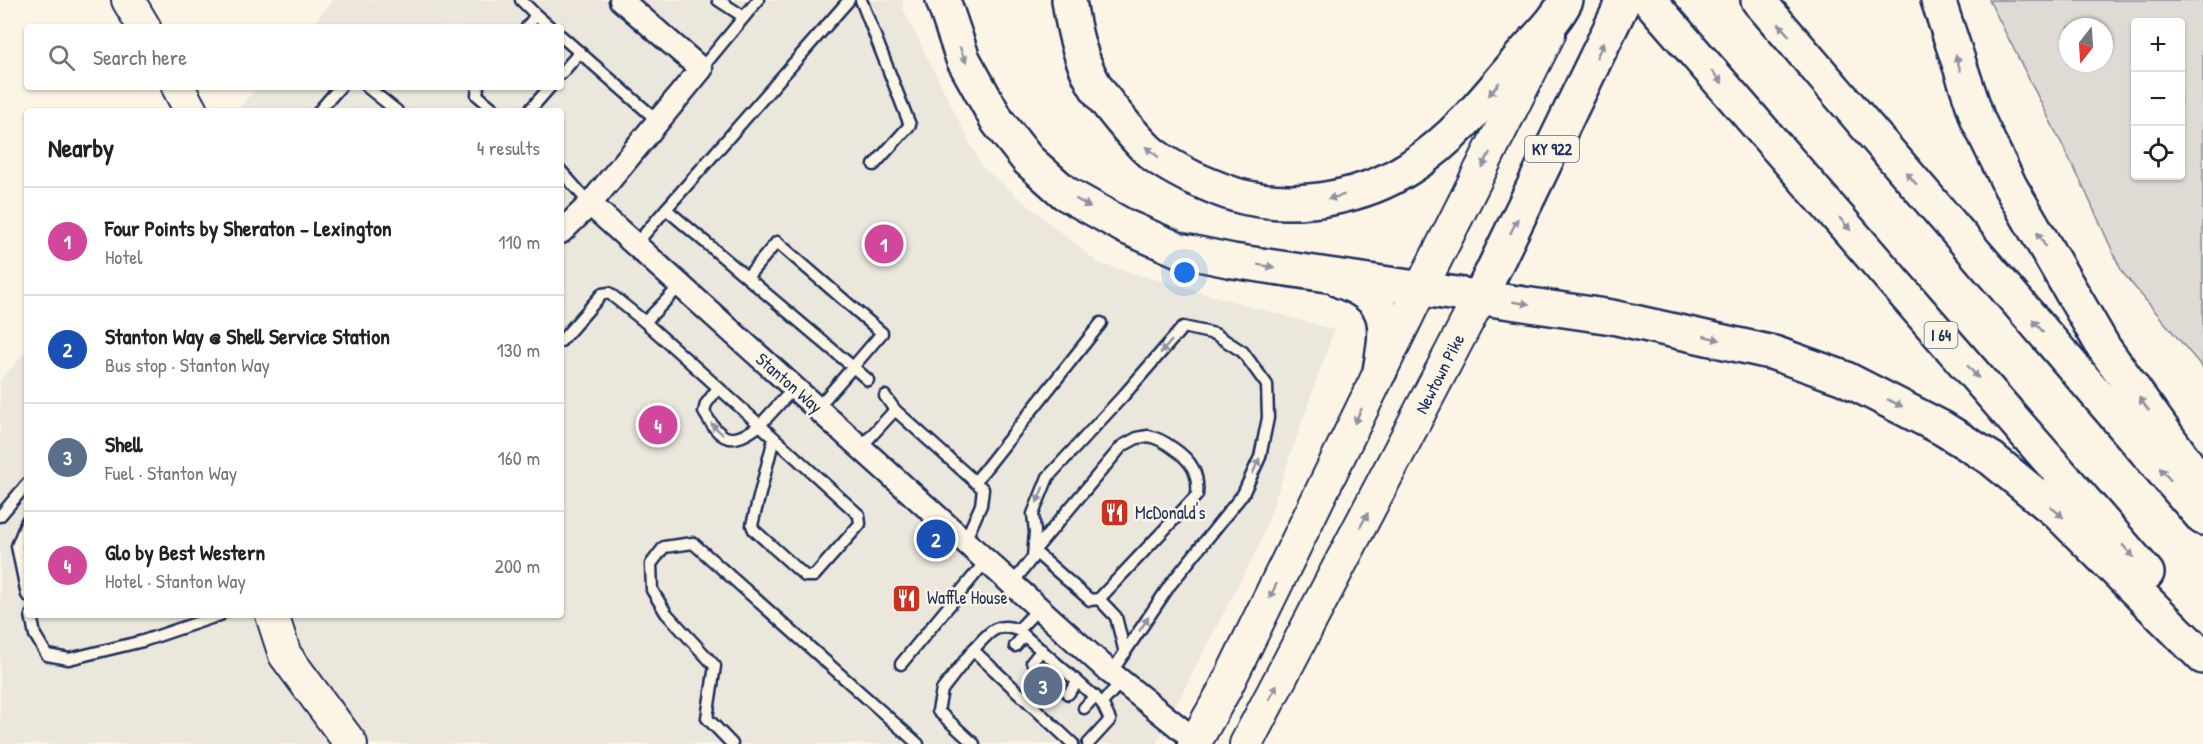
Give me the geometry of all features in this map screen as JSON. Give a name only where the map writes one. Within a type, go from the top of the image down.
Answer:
[{"type":"highway","points":[[943,0],[963,59],[998,122],[1028,160],[1065,193],[1126,227],[1179,250],[1233,261],[1612,317],[1774,353],[1844,378],[1900,405],[1992,459],[2058,513],[2203,657]]},
{"type":"highway","points":[[1069,0],[1080,53],[1093,83],[1109,106],[1151,153],[1182,173],[1215,188],[1248,198],[1283,202],[1335,197],[1367,188],[1409,168],[1444,141],[1479,107],[1563,7]]},
{"type":"highway","name":"Newtown Pike","points":[[1480,297],[1624,0]]},
{"type":"highway","name":"I 64","points":[[1649,0],[2203,638]]},
{"type":"highway","points":[[1758,0],[2203,518]]},
{"type":"highway","points":[[1938,0],[1978,120],[2010,186],[2104,348],[2203,486]]},
{"type":"highway","points":[[1326,275],[1358,287],[1371,295],[1377,303],[1383,314],[1386,328],[1380,371]]},
{"type":"main road","points":[[128,0],[142,24]]},
{"type":"main road","name":"KY 922","points":[[1196,743],[1225,689],[1421,288],[1563,7]]},
{"type":"main road","points":[[179,90],[189,108]]},
{"type":"main road","name":"Newtown Pike","points":[[1246,744],[1480,297]]},
{"type":"main road","points":[[273,618],[285,655],[344,741]]},
{"type":"street","points":[[564,229],[590,204],[701,69],[621,0]]},
{"type":"street","name":"Stanton Way","points":[[590,204],[1116,677],[1196,743]]},
{"type":"lane","points":[[521,0],[546,24]]},
{"type":"lane","points":[[718,0],[744,17]]},
{"type":"lane","points":[[701,69],[758,0]]},
{"type":"lane","points":[[634,245],[849,0]]},
{"type":"lane","points":[[861,0],[910,125],[874,165]]},
{"type":"lane","points":[[528,24],[536,15]]},
{"type":"lane","points":[[564,39],[658,121]]},
{"type":"lane","points":[[564,71],[580,52]]},
{"type":"lane","points":[[322,108],[337,90]]},
{"type":"lane","points":[[371,90],[393,108]]},
{"type":"lane","points":[[478,90],[477,95],[492,108]]},
{"type":"lane","points":[[532,108],[547,90]]},
{"type":"lane","points":[[564,174],[590,204]]},
{"type":"lane","points":[[666,209],[868,380]]},
{"type":"lane","points":[[747,277],[777,242],[882,333],[817,408]]},
{"type":"lane","points":[[645,322],[680,286]]},
{"type":"lane","points":[[564,338],[602,294],[609,293],[645,322],[774,438],[859,515],[860,524],[814,576],[809,578],[754,530],[752,520],[774,438]]},
{"type":"lane","points":[[975,482],[1101,322]]},
{"type":"lane","points":[[1012,584],[1033,557],[1033,514],[1048,477],[1184,327],[1215,334],[1244,352],[1267,385],[1268,417],[1260,457],[1243,494],[1170,585],[1125,653],[1116,677],[1098,699],[1084,708]]},
{"type":"lane","points":[[718,388],[706,404],[704,412],[720,435],[733,439],[745,437],[760,426],[794,388]]},
{"type":"lane","points":[[885,396],[895,410],[983,489],[981,505],[965,541]]},
{"type":"lane","points":[[861,447],[895,410]]},
{"type":"lane","points":[[1148,436],[1158,438],[1187,458],[1195,468],[1198,483],[1197,495],[1099,599],[1090,600],[1034,551],[1122,446],[1137,438],[1148,436]]},
{"type":"lane","points":[[0,516],[24,488]]},
{"type":"lane","points":[[24,528],[17,546],[24,580]]},
{"type":"lane","points":[[732,744],[706,718],[715,666],[666,613],[652,590],[651,564],[664,547],[693,543],[918,744]]},
{"type":"lane","points":[[901,664],[986,561]]},
{"type":"lane","points":[[1099,599],[1116,617],[1125,653]]},
{"type":"lane","points":[[1015,646],[1021,633],[1039,608]]},
{"type":"lane","points":[[32,618],[35,635],[47,655],[69,659],[143,641],[208,618]]},
{"type":"lane","points":[[974,744],[938,711],[942,690],[973,650],[993,629],[1006,625],[1021,633],[1098,699],[1110,720],[1088,744]]},
{"type":"lane","points":[[973,650],[997,665],[1033,698],[1045,718],[1073,744]]},
{"type":"lane","points":[[1032,662],[1042,650]]},
{"type":"lane","points":[[1051,678],[1060,667]]},
{"type":"lane","points":[[1068,694],[1078,682]]},
{"type":"lane","points":[[1045,718],[1054,709]]},
{"type":"lane","points":[[1061,732],[1070,723]]},
{"type":"shaded area","points":[[333,0],[903,0],[903,9],[982,167],[1098,263],[1334,330],[1260,543],[1156,744],[0,744],[0,381],[24,353],[24,618],[564,618],[564,108],[239,108],[254,90],[564,90],[564,24],[313,24]]},
{"type":"shaded area","points":[[1989,0],[2203,0],[2203,368],[2122,272],[2083,186]]},
{"type":"place","name":"Four Points by Sheraton - Lexington","points":[[884,244]]},
{"type":"place","name":"Glo by Best Western","points":[[658,425]]},
{"type":"place","name":"McDonald's","points":[[1114,513]]},
{"type":"place","name":"Stanton Way @ Shell Service Station","points":[[936,539]]},
{"type":"place","name":"Waffle House","points":[[906,598]]},
{"type":"place","name":"Shell","points":[[1043,686]]}]
